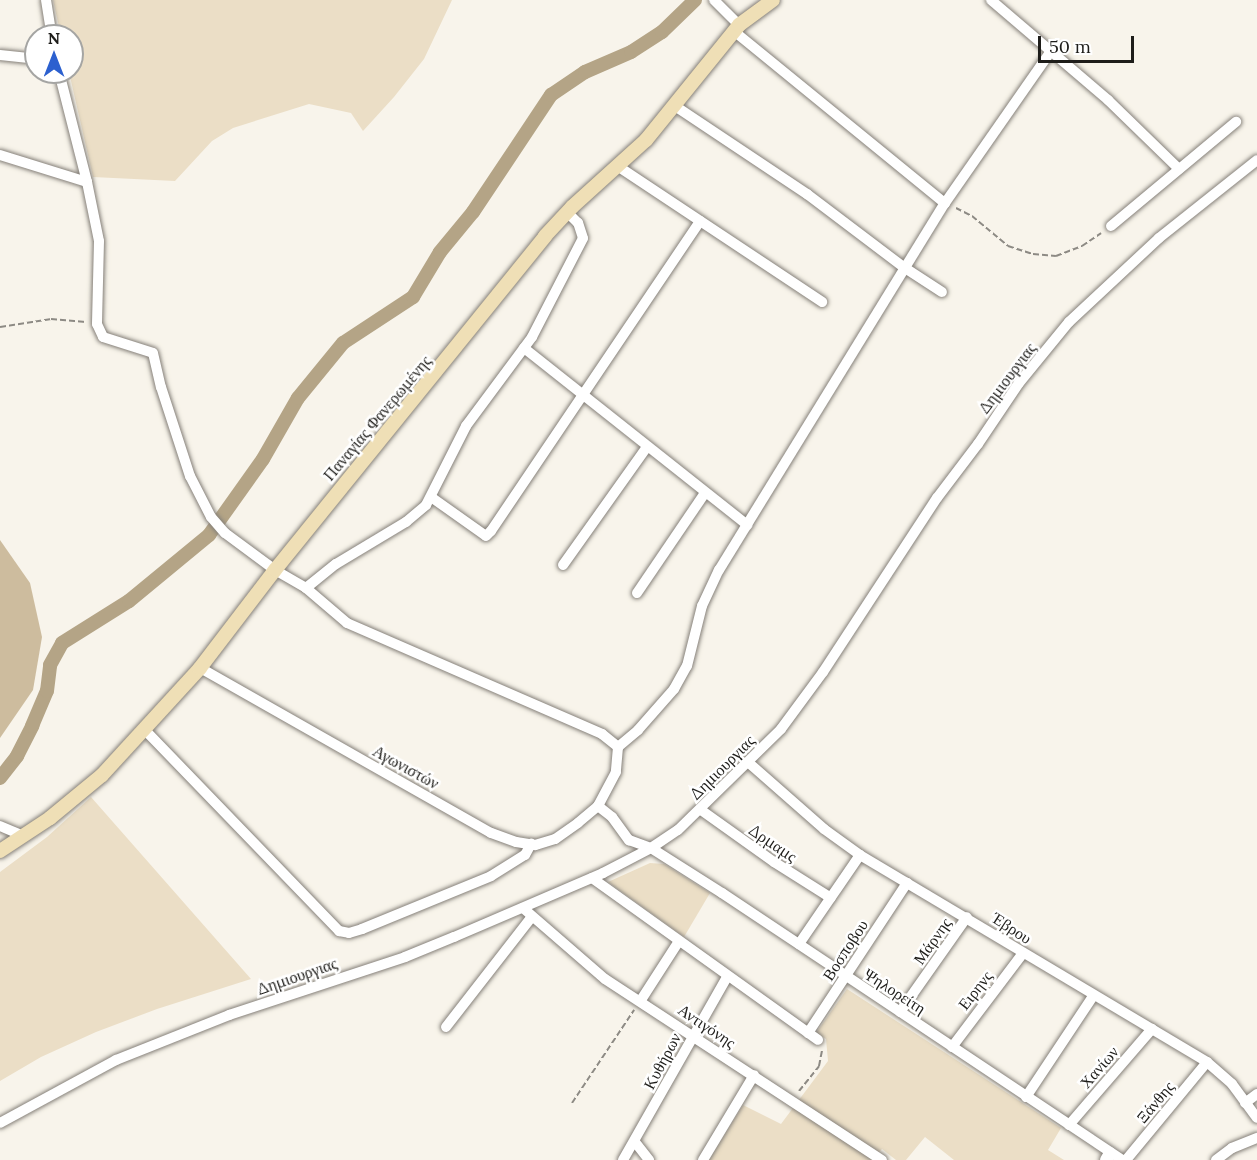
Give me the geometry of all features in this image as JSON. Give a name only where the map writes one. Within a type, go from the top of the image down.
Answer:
[{"type":"main road","name":"Παναγίας Φανερωμένης","points":[[0,851],[50,818],[102,775],[200,668],[275,570],[567,212],[620,167],[675,106],[737,29],[773,0]]},
{"type":"street","points":[[46,0],[50,24]]},
{"type":"street","points":[[714,0],[737,29],[945,203]]},
{"type":"street","points":[[991,0],[1108,100],[1179,170]]},
{"type":"street","points":[[144,729],[339,931],[349,933],[362,929],[491,876],[525,855],[531,844],[555,839],[598,806],[616,772],[618,747],[638,730],[674,689],[687,666],[702,606],[719,570],[945,203],[1052,51]]},
{"type":"street","points":[[0,55],[24,58]]},
{"type":"street","points":[[62,84],[87,182],[99,241],[97,324],[103,337],[153,353],[160,387],[190,476],[211,517],[225,533],[275,570],[306,588],[347,623],[602,734],[618,747]]},
{"type":"street","points":[[675,106],[807,194],[905,268],[942,292]]},
{"type":"street","points":[[1111,226],[1236,122]]},
{"type":"street","points":[[0,155],[87,182]]},
{"type":"street","name":"Δημιουργιας","points":[[0,1123],[116,1060],[229,1014],[405,957],[592,878],[651,848],[700,810],[711,796],[749,763],[781,729],[823,672],[937,498],[978,444],[1019,382],[1055,339],[1159,238],[1257,160]]},
{"type":"street","points":[[620,167],[822,302]]},
{"type":"street","points":[[306,588],[336,564],[406,522],[426,506],[466,426],[524,348],[583,238],[578,223],[567,212]]},
{"type":"street","points":[[431,497],[486,536],[700,220]]},
{"type":"street","points":[[524,348],[747,525]]},
{"type":"street","points":[[562,565],[647,447]]},
{"type":"street","points":[[637,593],[705,492]]},
{"type":"street","name":"Αγωνιστών","points":[[200,668],[491,833],[531,844]]},
{"type":"street","name":"Έβρου","points":[[749,763],[824,829],[860,855],[967,917],[1092,996],[1207,1062],[1232,1084],[1257,1118]]},
{"type":"street","name":"Ψηλορείτη","points":[[598,806],[612,817],[629,840],[651,848],[799,945],[1069,1125],[1108,1156],[1124,1160]]},
{"type":"street","name":"Δρμαμς","points":[[700,810],[774,862],[831,898]]},
{"type":"street","points":[[0,826],[24,836]]},
{"type":"street","points":[[799,945],[860,855]]},
{"type":"street","points":[[592,878],[727,977],[818,1040]]},
{"type":"street","name":"Βοσποβου","points":[[808,1033],[907,883]]},
{"type":"street","name":"Αντιγόνης","points":[[522,908],[605,979],[641,1000],[882,1160]]},
{"type":"street","name":"Μάρνης","points":[[900,1012],[967,917]]},
{"type":"street","points":[[446,1027],[531,918]]},
{"type":"street","points":[[641,1000],[679,941]]},
{"type":"street","name":"Ειρηνς","points":[[952,1047],[1023,953]]},
{"type":"street","name":"Κυθήρων","points":[[623,1160],[727,977]]},
{"type":"street","points":[[1026,1097],[1092,996]]},
{"type":"street","name":"Χανίων","points":[[1069,1125],[1152,1029]]},
{"type":"street","name":"Ξάνθης","points":[[1124,1160],[1207,1062]]},
{"type":"street","points":[[703,1160],[754,1075]]},
{"type":"street","points":[[1245,1103],[1257,1094]]},
{"type":"street","points":[[1216,1160],[1232,1148],[1257,1138]]},
{"type":"street","points":[[635,1142],[649,1160]]},
{"type":"path","points":[[945,203],[972,216],[1008,246],[1033,254],[1056,256],[1082,246],[1111,226]]},
{"type":"path","points":[[0,327],[51,319],[97,324]]},
{"type":"path","points":[[572,1103],[641,1000]]},
{"type":"path","points":[[792,1100],[819,1066],[823,1052],[818,1040]]},
{"type":"shaded area","points":[[53,0],[452,0],[424,59],[363,131],[351,113],[309,104],[233,128],[212,141],[175,181],[93,177],[72,84],[84,84],[84,24],[58,24]]},
{"type":"shaded area","points":[[0,540],[30,583],[42,637],[33,690],[0,738]]},
{"type":"shaded area","points":[[91,797],[251,979],[157,1009],[96,1032],[41,1057],[0,1081],[0,872],[47,837]]},
{"type":"shaded area","points":[[650,863],[664,864],[710,893],[684,937],[608,882]]},
{"type":"shaded area","points":[[847,989],[1061,1128],[1048,1150],[1064,1160],[954,1160],[925,1137],[906,1160],[896,1160],[882,1149],[872,1160],[709,1160],[743,1105],[781,1124],[828,1061],[826,1039],[816,1033]]},
{"type":"waterway","points":[[0,778],[17,756],[32,726],[47,691],[50,665],[62,643],[129,601],[209,535],[263,459],[298,398],[343,343],[413,297],[440,252],[473,212],[551,95],[585,72],[631,52],[662,32],[695,0]]}]
